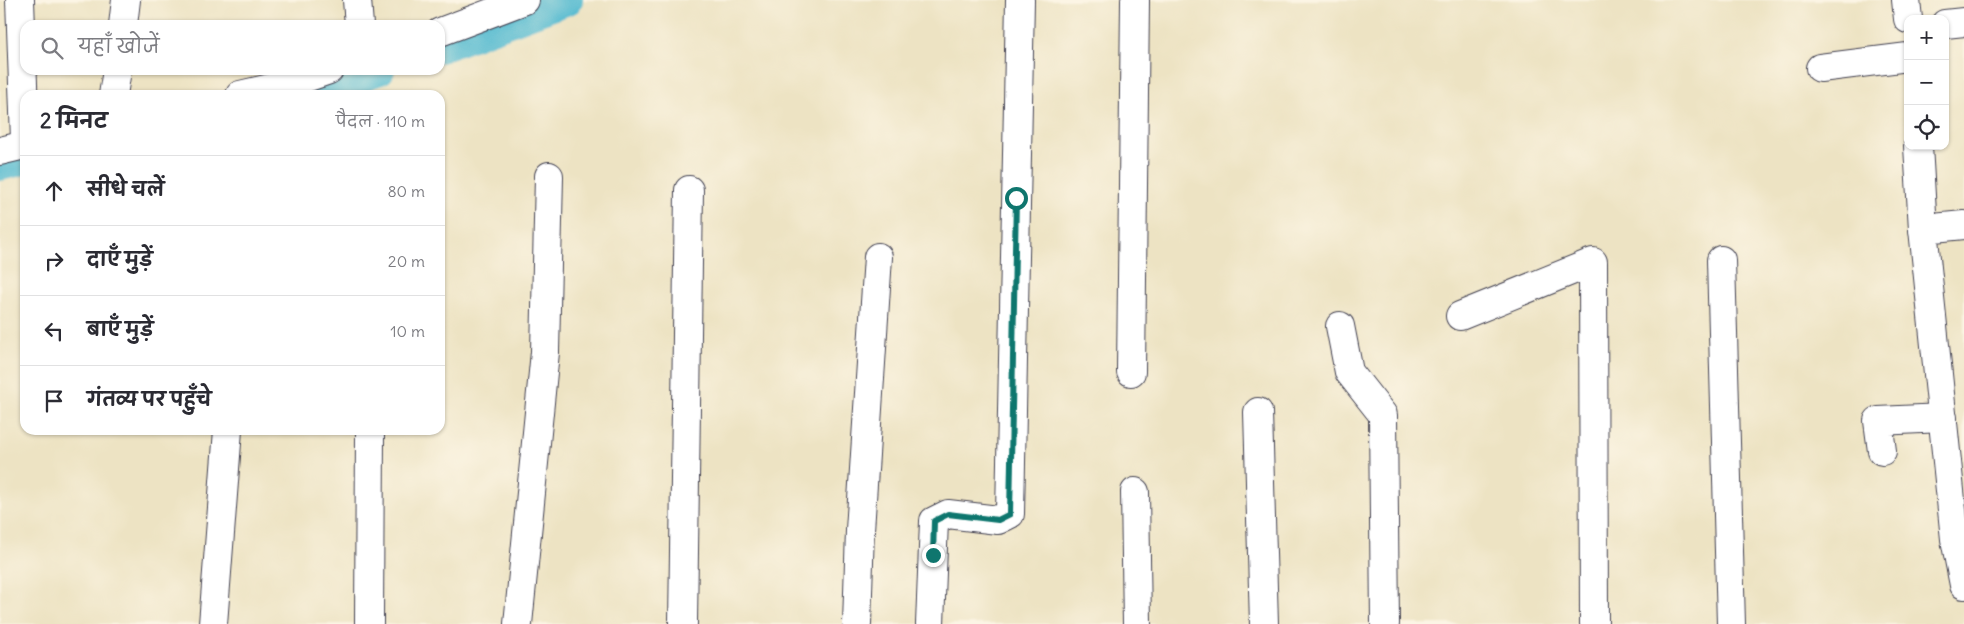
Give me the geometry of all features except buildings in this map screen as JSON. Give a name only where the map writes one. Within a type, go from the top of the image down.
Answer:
[{"type":"street","points":[[20,0],[21,20]]},
{"type":"street","points":[[124,20],[126,0]]},
{"type":"street","points":[[357,0],[359,20]]},
{"type":"street","points":[[445,28],[471,10],[525,0]]},
{"type":"street","points":[[930,624],[934,521],[948,514],[998,520],[1010,514],[1020,0]]},
{"type":"street","points":[[1131,372],[1135,0]]},
{"type":"street","points":[[1906,0],[1908,15]]},
{"type":"street","points":[[1949,24],[1964,22]]},
{"type":"street","points":[[1820,68],[1904,58]]},
{"type":"street","points":[[23,75],[23,90]]},
{"type":"street","points":[[114,90],[116,75]]},
{"type":"street","points":[[262,90],[314,75]]},
{"type":"street","points":[[0,151],[20,146]]},
{"type":"street","points":[[1918,150],[1923,229],[1943,418],[1964,585]]},
{"type":"street","points":[[518,624],[546,352],[549,176]]},
{"type":"street","points":[[683,624],[689,190]]},
{"type":"street","points":[[1923,229],[1964,225]]},
{"type":"street","points":[[857,624],[860,530],[878,257]]},
{"type":"street","points":[[1721,260],[1731,624]]},
{"type":"street","points":[[1460,316],[1593,262],[1594,624]]},
{"type":"street","points":[[1340,326],[1349,372],[1383,415],[1384,624]]},
{"type":"street","points":[[1258,412],[1264,624]]},
{"type":"street","points":[[1882,451],[1878,421],[1943,418]]},
{"type":"street","points":[[213,624],[228,435]]},
{"type":"street","points":[[370,435],[370,624]]},
{"type":"street","points":[[1135,492],[1137,624]]},
{"type":"waterway","points":[[445,46],[568,0]]},
{"type":"waterway","points":[[318,90],[366,75]]},
{"type":"waterway","points":[[0,166],[20,161]]},
{"type":"route","points":[[933,555],[934,521],[948,514],[998,520],[1010,514],[1016,198]]}]
